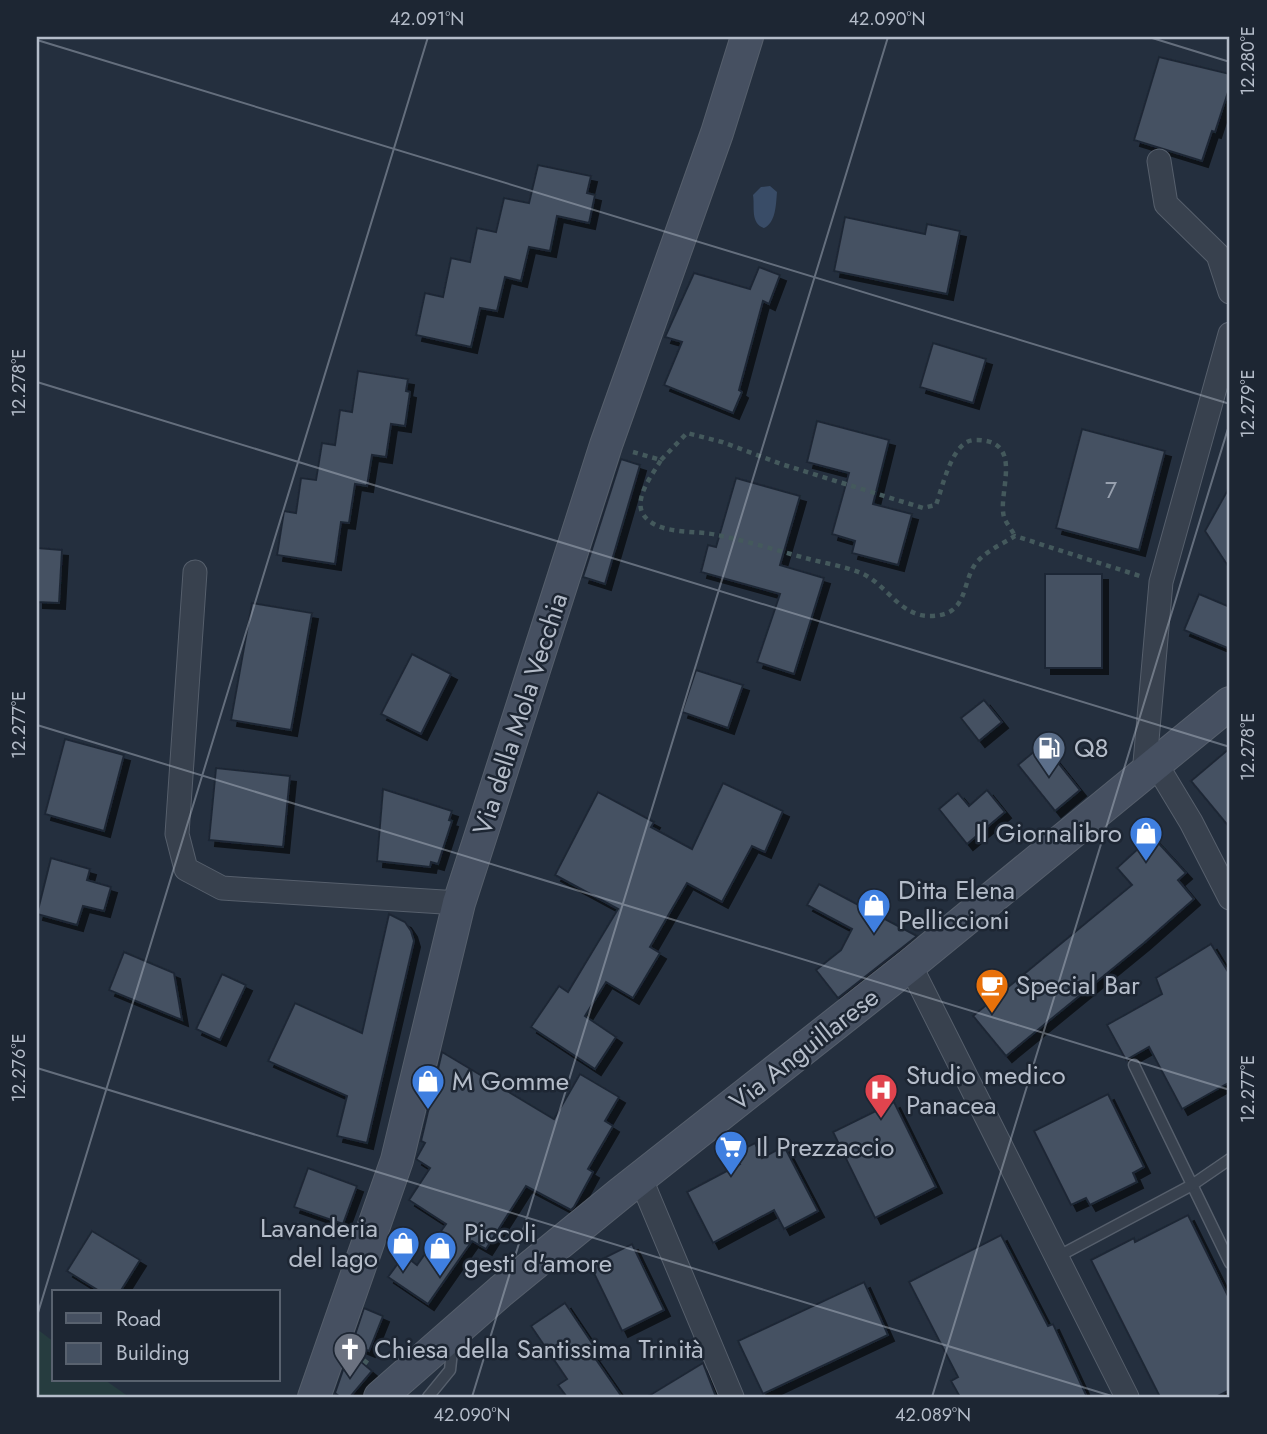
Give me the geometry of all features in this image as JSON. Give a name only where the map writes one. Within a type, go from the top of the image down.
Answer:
[{"type":"street","name":"Via della Mola Vecchia","points":[[314,1397],[397,1160],[459,903],[606,445],[717,133],[747,37]]},
{"type":"street","points":[[1159,161],[1166,204],[1218,255],[1230,292]]},
{"type":"street","points":[[1230,334],[1161,582],[1150,769],[1191,822],[1230,898]]},
{"type":"street","points":[[195,572],[177,834],[186,869],[222,888],[459,903]]},
{"type":"street","name":"Via Anguillarese","points":[[386,1392],[640,1177],[910,965],[1230,703]]},
{"type":"street","points":[[910,965],[1127,1397]]},
{"type":"street","points":[[640,1177],[732,1397]]},
{"type":"lane","points":[[1135,1065],[1230,1263]]},
{"type":"lane","points":[[1057,1257],[1192,1185],[1230,1160]]},
{"type":"lane","points":[[428,1397],[450,1370],[454,1333]]},
{"type":"path","points":[[1016,536],[987,553],[975,565],[962,600],[951,610],[934,616],[905,609],[864,574],[716,534],[661,526],[646,518],[640,508],[643,488],[661,460],[687,433],[923,508],[936,505],[961,444],[969,440],[986,440],[996,444],[1004,456],[1004,516],[1016,536],[1161,582]]},
{"type":"path","points":[[606,445],[661,460]]},
{"type":"path","points":[[332,1346],[360,1355],[386,1392]]},
{"type":"green space","points":[[37,1329],[52,1340],[52,1382],[108,1382],[129,1397],[37,1397]]},
{"type":"water","points":[[770,186],[777,192],[776,207],[771,222],[764,228],[755,219],[753,195],[761,187]]},
{"type":"building","points":[[1159,57],[1230,74],[1230,86],[1202,161],[1134,140]]},
{"type":"building","points":[[538,165],[591,176],[587,193],[595,195],[589,223],[557,216],[550,251],[529,247],[521,281],[505,277],[497,311],[480,308],[471,347],[416,335],[425,293],[443,297],[451,258],[470,262],[477,228],[496,232],[504,198],[529,203]]},
{"type":"building","points":[[845,217],[925,234],[927,224],[960,231],[947,294],[834,271]]},
{"type":"building","points":[[759,267],[780,275],[769,304],[763,301],[739,390],[742,392],[733,413],[664,385],[682,342],[665,337],[694,273],[750,289]]},
{"type":"building","points":[[933,343],[986,359],[973,403],[920,387]]},
{"type":"building","points":[[358,371],[408,379],[406,391],[410,392],[405,426],[391,424],[386,457],[372,455],[367,486],[355,484],[349,523],[341,522],[335,564],[277,555],[284,511],[296,513],[301,478],[316,480],[322,443],[335,445],[340,410],[352,412]]},
{"type":"building","points":[[817,421],[889,440],[873,504],[912,514],[898,565],[852,553],[855,541],[832,534],[849,473],[807,462]]},
{"type":"building","points":[[1082,429],[1165,451],[1139,550],[1056,528]]},
{"type":"building","points":[[621,459],[640,465],[605,584],[583,577]]},
{"type":"building","points":[[736,478],[800,496],[780,565],[824,578],[794,674],[757,662],[780,594],[701,572],[708,545],[716,547]]},
{"type":"building","points":[[1230,486],[1230,569],[1205,531]]},
{"type":"building","points":[[37,548],[62,550],[59,603],[37,602]]},
{"type":"building","points":[[1045,574],[1102,574],[1102,668],[1045,668]]},
{"type":"building","points":[[1199,594],[1230,607],[1230,649],[1184,630]]},
{"type":"building","points":[[252,603],[312,613],[291,730],[231,720]]},
{"type":"building","points":[[412,654],[451,674],[421,734],[381,714]]},
{"type":"building","points":[[696,670],[743,685],[728,728],[682,712]]},
{"type":"building","points":[[984,700],[1002,722],[979,741],[961,718]]},
{"type":"building","points":[[65,739],[124,755],[104,831],[45,814]]},
{"type":"building","name":"Q8","points":[[1043,744],[1080,790],[1055,811],[1018,765]]},
{"type":"building","points":[[1230,748],[1230,828],[1191,781]]},
{"type":"building","points":[[216,768],[290,776],[283,847],[209,840]]},
{"type":"building","points":[[723,783],[783,811],[765,852],[752,846],[722,902],[687,883],[650,947],[660,953],[633,998],[606,982],[585,1016],[616,1037],[595,1069],[531,1027],[559,986],[568,992],[618,909],[555,875],[598,792],[654,822],[651,827],[692,849]]},
{"type":"building","points":[[383,789],[452,811],[449,820],[452,821],[438,864],[431,862],[430,867],[377,861]]},
{"type":"building","points":[[987,790],[1005,812],[967,844],[939,809],[958,793],[969,806]]},
{"type":"building","points":[[1152,836],[1186,873],[1178,880],[1194,899],[1006,1056],[973,1016],[1132,885],[1117,868]]},
{"type":"building","points":[[51,858],[90,869],[87,880],[111,887],[104,911],[83,906],[77,925],[37,914]]},
{"type":"building","points":[[819,884],[917,936],[838,998],[816,970],[841,950],[852,929],[807,905]]},
{"type":"building","points":[[389,914],[405,922],[414,941],[367,1143],[337,1136],[347,1096],[268,1061],[295,1003],[362,1033]]},
{"type":"building","points":[[1211,944],[1230,975],[1230,1082],[1182,1109],[1149,1047],[1126,1060],[1107,1025],[1162,994],[1156,978]]},
{"type":"building","points":[[124,952],[174,973],[182,1020],[109,990]]},
{"type":"building","points":[[222,974],[246,985],[220,1040],[196,1029]]},
{"type":"building","points":[[442,1052],[554,1119],[580,1074],[619,1097],[605,1121],[613,1126],[588,1169],[593,1172],[574,1207],[571,1210],[526,1186],[486,1249],[472,1241],[428,1304],[388,1277],[404,1255],[417,1265],[446,1224],[409,1200],[430,1168],[416,1159],[425,1143],[421,1141]]},
{"type":"building","points":[[1108,1094],[1144,1167],[1133,1173],[1137,1182],[1090,1205],[1086,1198],[1071,1205],[1034,1131]]},
{"type":"building","points":[[894,1102],[936,1187],[875,1218],[833,1132]]},
{"type":"building","points":[[755,1143],[762,1158],[784,1146],[818,1211],[784,1229],[774,1210],[713,1243],[687,1192],[740,1164],[735,1153]]},
{"type":"building","points":[[308,1168],[357,1186],[343,1224],[294,1207]]},
{"type":"building","points":[[1188,1215],[1230,1300],[1230,1390],[1216,1397],[1160,1397],[1091,1260],[1134,1238],[1135,1242]]},
{"type":"building","points":[[92,1231],[140,1260],[121,1290],[98,1290],[67,1271]]},
{"type":"building","points":[[1001,1235],[1048,1326],[1053,1324],[1087,1397],[960,1397],[951,1381],[958,1377],[909,1282]]},
{"type":"building","points":[[632,1244],[664,1310],[622,1331],[590,1265]]},
{"type":"building","points":[[864,1282],[888,1335],[763,1394],[738,1341]]},
{"type":"building","points":[[565,1303],[598,1352],[593,1355],[622,1397],[567,1397],[558,1385],[567,1379],[531,1326]]},
{"type":"building","points":[[364,1308],[383,1316],[369,1351],[352,1344]]},
{"type":"building","name":"Chiesa della Santissima Trinità","points":[[354,1356],[372,1371],[350,1397],[340,1397],[335,1393],[343,1370]]},
{"type":"building","points":[[703,1363],[716,1397],[647,1397]]},
{"type":"place","name":"Q8","points":[[1049,778]]},
{"type":"place","name":"Il Giornalibro","points":[[1146,863]]},
{"type":"place","name":"Ditta Elena Pelliccioni","points":[[874,935]]},
{"type":"place","name":"Special Bar","points":[[992,1015]]},
{"type":"place","name":"M Gomme","points":[[428,1111]]},
{"type":"place","name":"Studio medico Panacea","points":[[881,1120]]},
{"type":"place","name":"Il Prezzaccio","points":[[731,1177]]},
{"type":"place","name":"Lavanderia del lago","points":[[403,1273]]},
{"type":"place","name":"Piccoli gesti d'amore","points":[[440,1278]]},
{"type":"place","name":"Chiesa della Santissima Trinità","points":[[350,1379]]}]
